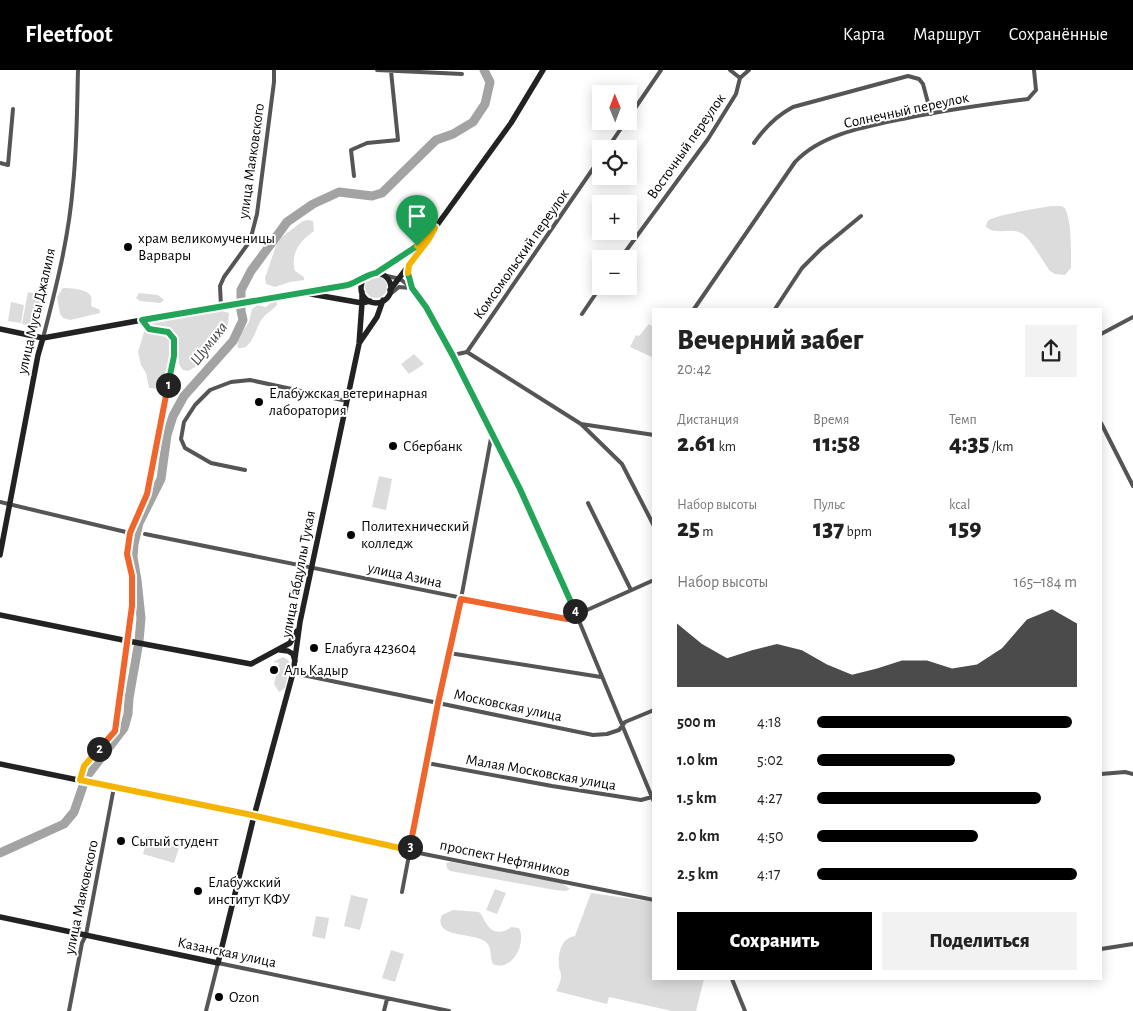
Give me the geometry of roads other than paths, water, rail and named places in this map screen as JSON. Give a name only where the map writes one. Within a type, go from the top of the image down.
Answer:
[{"type":"main road","points":[[305,293],[362,303],[383,300],[429,239],[511,123],[543,70]]},
{"type":"main road","points":[[0,329],[43,338],[348,285],[376,273],[410,251],[435,228]]},
{"type":"main road","points":[[376,273],[383,275],[389,281],[389,292]]},
{"type":"main road","points":[[363,280],[362,292],[370,301]]},
{"type":"main road","name":"улица Габдуллы Тукая","points":[[218,962],[254,816],[294,673],[300,622],[359,344],[362,292]]},
{"type":"main road","name":"улица Габдуллы Тукая","points":[[359,344],[377,317],[383,300]]},
{"type":"main road","name":"улица Мусы Джалиля","points":[[0,555],[38,355],[43,338]]},
{"type":"main road","points":[[0,615],[128,642],[251,664],[280,650],[290,642],[300,622]]},
{"type":"main road","points":[[280,650],[293,654],[295,663]]},
{"type":"main road","name":"проспект Нефтяников","points":[[0,764],[254,816]]},
{"type":"main road","name":"Казанская улица","points":[[0,917],[218,962]]},
{"type":"street","name":"улица Мусы Джалиля","points":[[43,338],[58,279],[70,216],[78,70]]},
{"type":"street","name":"улица Маяковского","points":[[221,306],[220,286],[224,277],[250,241],[257,214],[274,70]]},
{"type":"street","points":[[377,70],[462,74]]},
{"type":"street","points":[[638,104],[661,70]]},
{"type":"street","points":[[730,70],[740,78]]},
{"type":"street","name":"Восточный переулок","points":[[627,250],[708,138],[736,94],[740,78],[749,70]]},
{"type":"street","name":"Солнечный переулок","points":[[695,308],[794,162],[802,155],[824,141],[870,126],[931,114],[1028,99],[1036,90],[1034,70]]},
{"type":"street","points":[[354,176],[352,150],[368,143],[398,140],[391,71]]},
{"type":"street","points":[[754,143],[767,125],[793,106],[908,76],[914,76],[923,84],[931,114]]},
{"type":"street","points":[[0,163],[8,165],[13,108]]},
{"type":"street","name":"Комсомольский переулок","points":[[467,352],[592,170]]},
{"type":"street","points":[[776,308],[802,268],[821,249],[861,216]]},
{"type":"street","points":[[409,265],[409,277],[412,288]]},
{"type":"street","points":[[383,275],[400,279],[412,288],[426,307],[453,356],[520,489],[577,616],[652,798]]},
{"type":"street","points":[[389,292],[399,287],[412,288]]},
{"type":"street","points":[[582,314],[595,295]]},
{"type":"street","points":[[1102,333],[1133,317]]},
{"type":"street","points":[[80,780],[84,766],[115,731],[123,661],[128,642],[132,588],[132,576],[127,554],[130,533],[147,494],[175,347],[172,335],[168,332],[149,329],[142,320]]},
{"type":"street","points":[[453,356],[467,352],[581,424],[622,464],[652,522]]},
{"type":"street","points":[[245,470],[211,463],[185,448],[182,439],[184,422],[195,405],[210,390],[231,382],[250,380],[347,401]]},
{"type":"street","points":[[581,424],[652,435]]},
{"type":"street","points":[[1102,426],[1133,486]]},
{"type":"street","points":[[402,892],[438,703],[461,599],[492,433]]},
{"type":"street","points":[[0,502],[130,533]]},
{"type":"street","points":[[588,503],[631,590]]},
{"type":"street","name":"улица Азина","points":[[145,534],[567,619],[652,581]]},
{"type":"street","points":[[449,653],[601,677]]},
{"type":"street","name":"Московская улица","points":[[294,673],[593,735],[607,734],[619,730],[625,722],[652,711]]},
{"type":"street","name":"Малая Московская улица","points":[[427,763],[552,786],[641,800],[652,800]]},
{"type":"street","points":[[1102,774],[1125,772],[1133,774]]},
{"type":"street","name":"улица Маяковского","points":[[69,1011],[82,943],[86,935],[114,786]]},
{"type":"street","name":"проспект Нефтяников","points":[[254,816],[652,900]]},
{"type":"street","points":[[1102,949],[1133,944]]},
{"type":"street","name":"Казанская улица","points":[[218,962],[449,1011]]},
{"type":"street","name":"улица Габдуллы Тукая","points":[[206,1011],[218,962]]},
{"type":"street","points":[[732,980],[745,1011]]},
{"type":"street","points":[[384,1011],[387,999]]},
{"type":"waterway","name":"Шумиха","points":[[139,641],[141,618],[133,557],[139,523],[161,479],[167,435],[173,416],[184,396],[233,341],[243,320],[241,290],[251,271],[287,222],[313,204],[339,192],[372,196],[382,193],[436,140],[453,134],[473,122],[485,104],[490,82],[484,70]]},
{"type":"waterway","name":"Шумиха","points":[[87,776],[124,728],[128,714],[138,647]]},
{"type":"waterway","name":"Шумиха","points":[[0,853],[64,824],[74,812],[83,786]]},
{"type":"place","name":"храм великомученицы Варвары","points":[[128,247]]},
{"type":"place","name":"Елабужская ветеринарная лаборатория","points":[[259,402]]},
{"type":"place","name":"Сбербанк","points":[[393,446]]},
{"type":"place","name":"Политехнический колледж","points":[[351,535]]},
{"type":"place","name":"Елабуга 423604","points":[[314,648]]},
{"type":"place","name":"Аль Кадыр","points":[[274,670]]},
{"type":"place","name":"Сытый студент","points":[[121,841]]},
{"type":"place","name":"Елабужский институт КФУ","points":[[198,891]]},
{"type":"place","name":"Ozon","points":[[219,997]]}]
